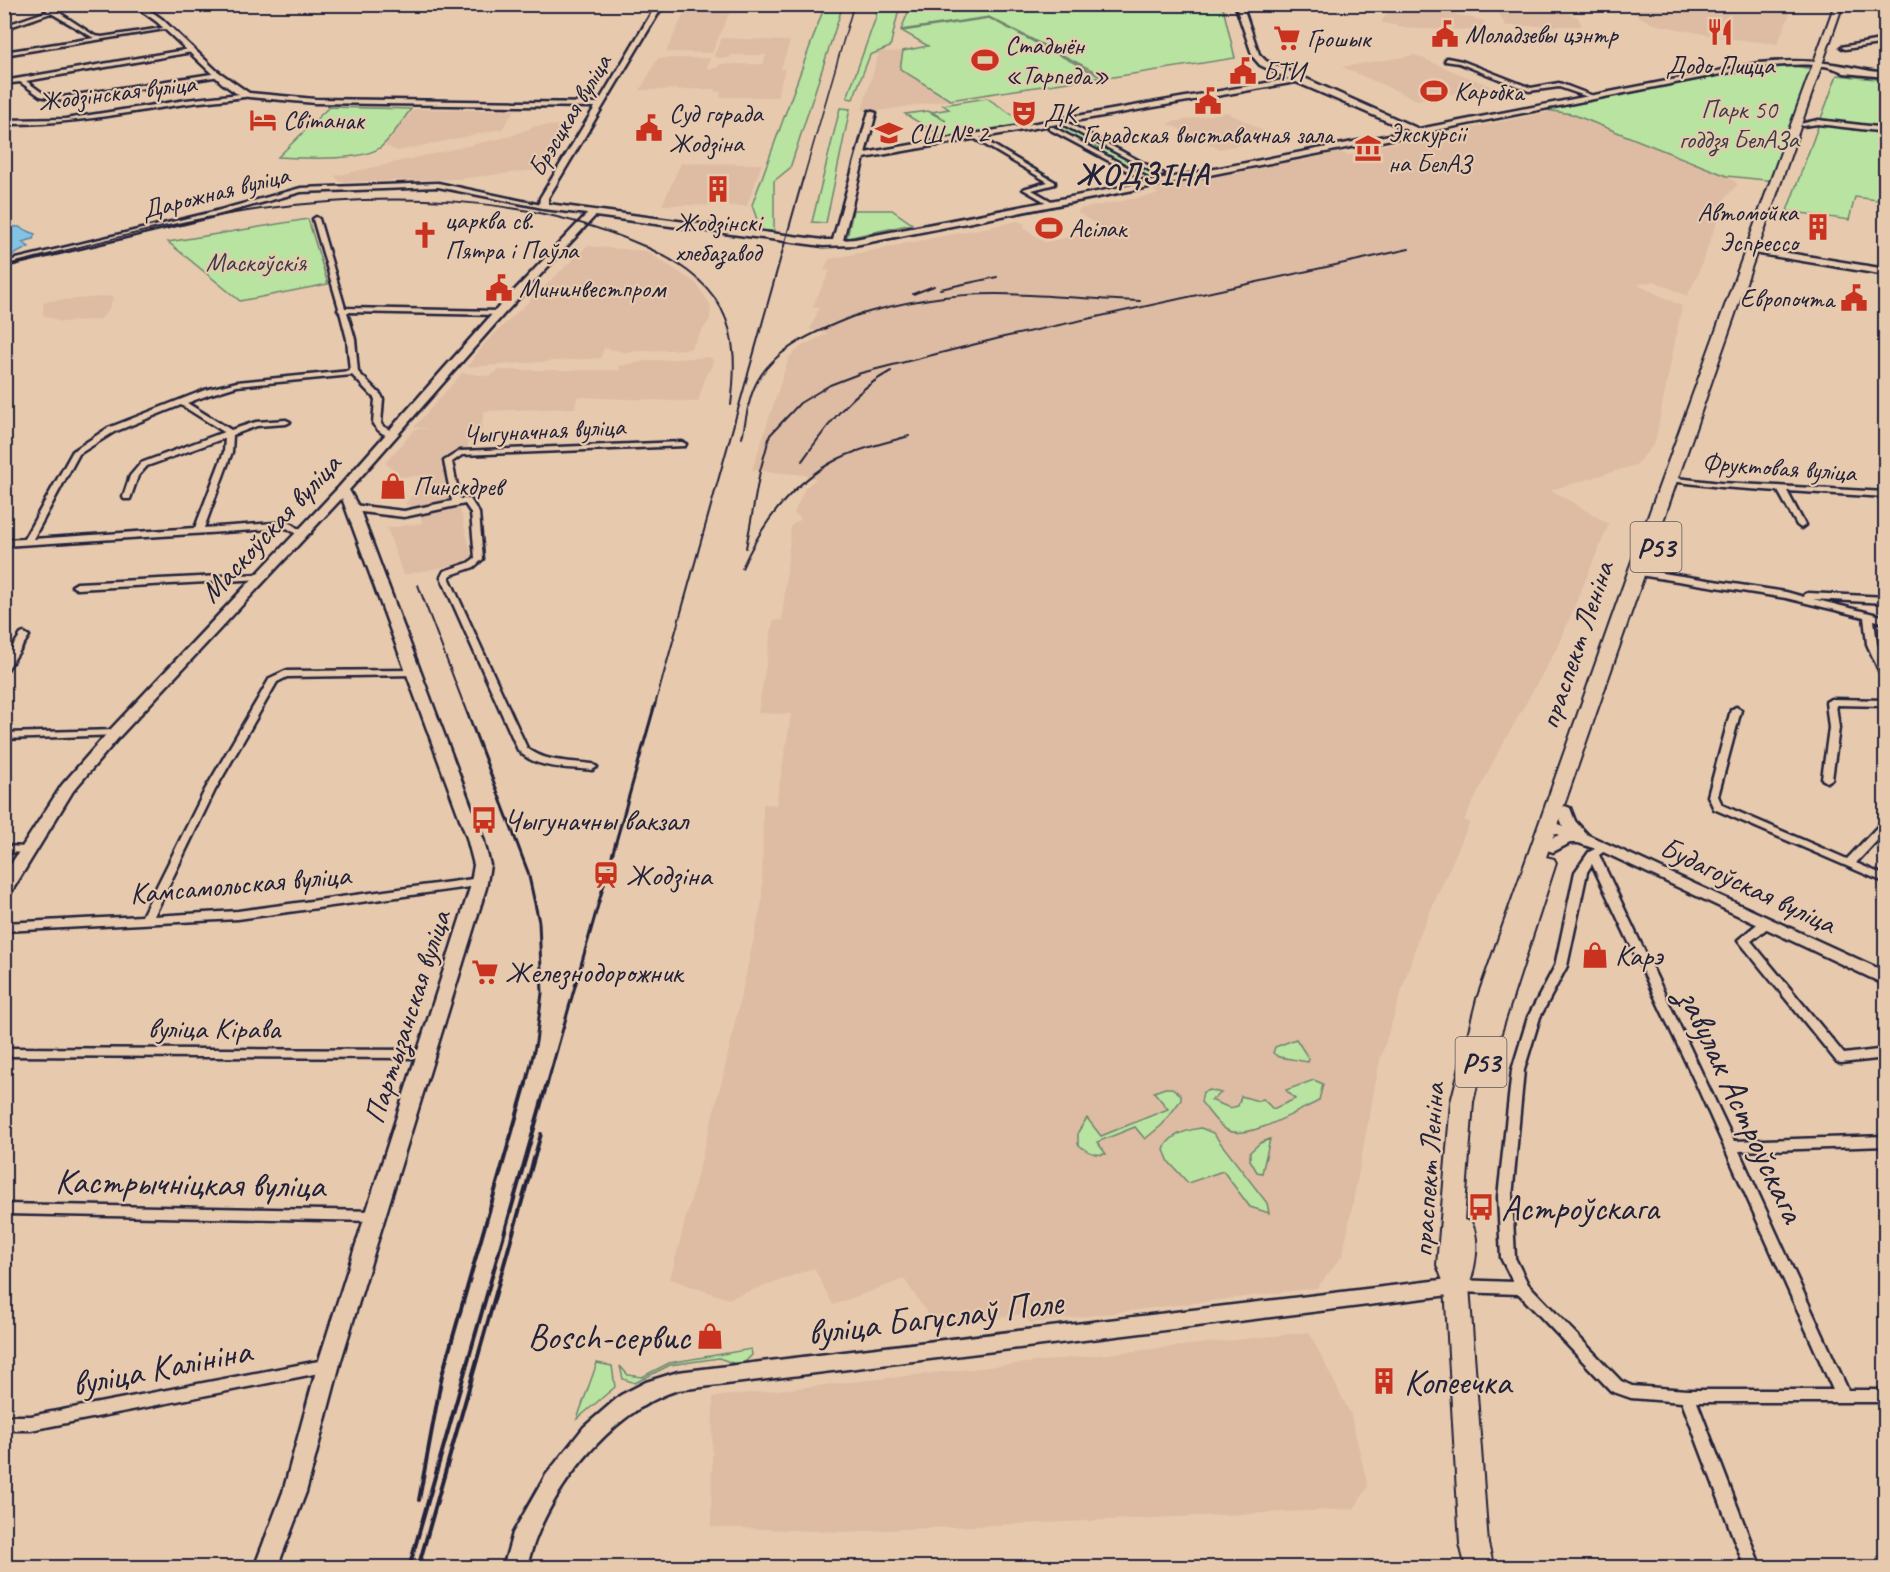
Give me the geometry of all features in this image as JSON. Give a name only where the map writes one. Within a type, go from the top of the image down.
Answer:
[{"type":"main road","points":[[135,4],[158,18],[169,28],[186,52],[242,93],[249,95],[315,101],[482,100],[600,105]]},
{"type":"main road","name":"Брэсцкая вуліца","points":[[661,4],[544,198],[543,206],[592,214],[837,243],[855,242],[1746,67],[1776,63],[1794,64],[1886,75]]},
{"type":"main road","points":[[1238,4],[1246,17],[1259,59],[1275,70],[1419,131]]},
{"type":"main road","points":[[1246,17],[1247,4]]},
{"type":"main road","name":"праспект Леніна","points":[[1480,1568],[1474,1544],[1457,1286],[1463,1269],[1463,1210],[1468,1130],[1474,1092],[1503,992],[1554,834],[1754,252],[1824,68],[1839,4]]},
{"type":"main road","name":"праспект Леніна","points":[[1754,252],[1846,4]]},
{"type":"main road","points":[[1845,47],[1886,40]]},
{"type":"main road","points":[[861,156],[974,136],[1048,126],[1300,79]]},
{"type":"main road","points":[[837,243],[872,113]]},
{"type":"main road","name":"Маскоўская вуліца","points":[[4,890],[67,788],[114,733],[343,490],[499,313],[592,214]]},
{"type":"main road","points":[[1754,252],[1886,272]]},
{"type":"main road","name":"Партызанская вуліца","points":[[265,1568],[281,1536],[329,1365],[423,1054],[480,882],[482,865],[353,508],[343,490]]},
{"type":"main road","name":"праспект Леніна","points":[[1554,834],[1565,811],[1642,573]]},
{"type":"main road","name":"Будагоўская вуліца","points":[[1565,811],[1573,830],[1595,847]]},
{"type":"main road","name":"Будагоўская вуліца","points":[[1554,834],[1558,841],[1564,838],[1595,847],[1886,979]]},
{"type":"main road","name":"вуліца Багуслаў Поле","points":[[515,1568],[521,1540],[554,1482],[592,1434],[628,1402],[654,1388],[678,1381],[1457,1286]]},
{"type":"street","points":[[4,6],[18,4]]},
{"type":"street","points":[[43,4],[94,37],[106,37]]},
{"type":"street","points":[[4,27],[51,11]]},
{"type":"street","points":[[4,54],[169,28]]},
{"type":"street","points":[[4,61],[47,52],[52,47],[72,42]]},
{"type":"street","points":[[4,83],[186,52]]},
{"type":"street","points":[[1447,60],[1460,62],[1532,90],[1559,85],[1593,97]]},
{"type":"street","points":[[21,80],[42,95],[63,99],[218,75]]},
{"type":"street","name":"Жодзінская вуліца","points":[[4,122],[33,123],[82,119],[169,104],[249,95]]},
{"type":"street","points":[[1804,120],[1886,130]]},
{"type":"street","points":[[1063,123],[1161,174]]},
{"type":"street","points":[[1048,126],[1143,177]]},
{"type":"street","points":[[974,136],[1053,183],[1026,189],[1051,203]]},
{"type":"street","name":"Дарожная вуліца","points":[[7,263],[216,214],[301,190],[438,185],[543,206]]},
{"type":"street","points":[[316,219],[351,339],[354,373],[377,395],[379,399],[377,424],[391,435]]},
{"type":"street","points":[[341,310],[499,313]]},
{"type":"street","points":[[27,541],[76,453],[111,430],[181,402],[237,384],[354,373]]},
{"type":"street","points":[[181,402],[229,432]]},
{"type":"street","points":[[127,497],[134,473],[139,467],[229,432],[265,422],[286,422]]},
{"type":"street","points":[[200,529],[228,452],[229,432]]},
{"type":"street","name":"Чыгуначная вуліца","points":[[456,502],[448,461],[460,453],[682,444]]},
{"type":"street","name":"Фруктовая вуліца","points":[[1674,480],[1886,495]]},
{"type":"street","points":[[1781,489],[1801,525]]},
{"type":"street","points":[[353,508],[404,514],[467,501],[475,513],[479,559],[471,565],[447,573],[445,577],[523,750],[529,756],[539,760],[592,767]]},
{"type":"street","points":[[4,543],[289,525],[295,531],[305,531]]},
{"type":"street","points":[[1642,573],[1786,595],[1886,600]]},
{"type":"street","points":[[77,586],[261,577]]},
{"type":"street","points":[[1786,595],[1886,620]]},
{"type":"street","points":[[1869,617],[1872,644],[1886,675]]},
{"type":"street","points":[[4,668],[24,636]]},
{"type":"street","points":[[146,920],[210,790],[278,676],[285,674],[413,673]]},
{"type":"street","points":[[1827,779],[1834,728],[1831,702],[1886,703]]},
{"type":"street","points":[[1736,710],[1713,796],[1718,807],[1850,862],[1886,880]]},
{"type":"street","points":[[4,736],[114,733]]},
{"type":"street","points":[[1850,862],[1886,824]]},
{"type":"street","points":[[1595,847],[1581,872],[1561,966],[1534,1017],[1518,1070],[1505,1197],[1508,1258],[1523,1288],[1616,1386],[1630,1392],[1687,1396],[1886,1396]]},
{"type":"street","name":"завулак Астроўскага","points":[[1595,847],[1843,1396]]},
{"type":"street","points":[[4,849],[27,850]]},
{"type":"street","name":"Камсамольская вуліца","points":[[4,927],[249,914],[480,882]]},
{"type":"street","points":[[1766,923],[1744,940],[1841,1059],[1886,1053]]},
{"type":"street","name":"вуліца Кірава","points":[[4,1052],[423,1054]]},
{"type":"street","points":[[1730,1146],[1886,1142]]},
{"type":"street","name":"Кастрычніцкая вуліца","points":[[4,1209],[375,1216]]},
{"type":"street","points":[[1457,1286],[1523,1288]]},
{"type":"street","name":"вуліца Калініна","points":[[4,1423],[31,1423],[329,1365]]},
{"type":"street","points":[[1687,1396],[1753,1568]]},
{"type":"shaded area","points":[[688,5],[733,5],[712,53],[666,52]]},
{"type":"shaded area","points":[[1618,5],[1794,5],[1777,44],[1718,37],[1653,24]]},
{"type":"shaded area","points":[[1495,7],[1554,7],[1578,17],[1582,26],[1506,26]]},
{"type":"shaded area","points":[[1388,11],[1450,13],[1485,21],[1481,30],[1415,29],[1381,22]]},
{"type":"shaded area","points":[[722,38],[790,41],[781,69],[785,69],[777,97],[720,97],[721,92],[715,92],[715,89],[640,90],[658,58],[710,58],[707,68],[717,68],[720,64],[763,64],[766,55],[731,55],[730,58],[718,58],[714,55]]},
{"type":"shaded area","points":[[903,51],[900,69],[950,100],[878,111],[862,110],[879,52]]},
{"type":"shaded area","points":[[1415,55],[1492,87],[1417,100],[1342,67]]},
{"type":"shaded area","points":[[414,109],[515,110],[502,129],[398,151],[385,146]]},
{"type":"shaded area","points":[[1554,111],[1572,114],[1727,176],[1738,184],[1726,197],[1697,277],[1687,296],[1654,281],[1638,285],[1682,306],[1655,443],[1636,465],[1551,490],[1609,524],[1558,646],[1494,760],[1464,820],[1470,822],[1418,939],[1380,1060],[1343,1255],[1317,1288],[1030,1323],[1022,1314],[937,1328],[904,1279],[833,1305],[814,1268],[728,1299],[670,1279],[723,1076],[762,902],[763,804],[776,805],[791,714],[758,713],[773,621],[782,620],[791,526],[801,519],[794,513],[805,488],[816,479],[804,475],[752,470],[789,357],[802,346],[828,333],[810,330],[819,308],[812,307],[830,271],[824,270],[829,259],[1018,221],[1025,224],[1024,228],[1045,242],[1105,230],[1078,213],[1079,209],[1158,194],[1152,190],[1339,152],[1347,155],[1364,152],[1360,150]]},
{"type":"shaded area","points":[[1227,112],[1277,138],[1219,149],[1167,123]]},
{"type":"shaded area","points":[[568,125],[546,169],[458,179],[340,182],[335,176],[511,136],[535,126]]},
{"type":"shaded area","points":[[681,163],[762,164],[747,206],[662,205]]},
{"type":"shaded area","points":[[587,246],[646,251],[696,283],[711,306],[710,319],[690,349],[624,352],[604,348],[601,358],[467,367],[486,342]]},
{"type":"shaded area","points":[[114,296],[108,311],[100,320],[61,322],[43,315],[43,303],[49,301]]},
{"type":"shaded area","points":[[709,357],[713,360],[711,371],[707,372],[698,402],[577,397],[575,408],[484,411],[481,431],[470,431],[467,451],[446,457],[452,502],[420,508],[405,504],[427,475],[392,478],[393,469],[385,463],[415,429],[430,429],[414,427],[462,373],[490,376],[499,370],[620,370],[619,366],[645,361]]},
{"type":"shaded area","points":[[452,508],[453,510],[460,509],[473,561],[403,575],[387,528],[422,523],[420,513]]},
{"type":"shaded area","points":[[1309,1332],[1351,1415],[1368,1487],[1354,1509],[843,1532],[711,1527],[713,1397]]},
{"type":"green space","points":[[825,5],[843,5],[790,168],[774,181],[774,231],[761,231],[752,205]]},
{"type":"green space","points":[[878,5],[900,5],[890,47],[870,55],[853,99],[847,98],[876,17]]},
{"type":"green space","points":[[911,5],[1208,5],[1223,8],[1235,58],[1107,78],[989,17],[901,30]]},
{"type":"green space","name":"Стадыён «Тарпеда»","points":[[989,18],[1101,77],[950,100],[900,69],[903,51],[928,46],[902,31]]},
{"type":"green space","name":"Парк 50 годдзя БелАЗа","points":[[1788,65],[1813,69],[1775,181],[1727,176],[1572,114],[1546,110],[1758,68]]},
{"type":"green space","points":[[1837,75],[1885,80],[1885,201],[1855,197],[1849,220],[1787,211]]},
{"type":"green space","points":[[987,98],[1026,124],[944,138],[905,114],[928,111],[946,121],[932,112],[949,109],[943,105]]},
{"type":"green space","points":[[329,107],[411,109],[390,138],[374,151],[362,155],[333,158],[278,157]]},
{"type":"green space","points":[[840,108],[850,109],[826,223],[812,222]]},
{"type":"green space","points":[[1066,126],[1162,173],[1155,177],[1144,177],[1054,128]]},
{"type":"green space","points":[[853,210],[892,210],[912,224],[847,238]]},
{"type":"green space","name":"Маскоўскія","points":[[308,219],[328,284],[240,301],[168,242]]},
{"type":"green space","points":[[1296,1039],[1309,1059],[1308,1062],[1279,1057],[1273,1053],[1275,1047]]},
{"type":"green space","points":[[1314,1080],[1323,1084],[1319,1100],[1271,1124],[1246,1132],[1227,1130],[1216,1121],[1201,1102],[1203,1092],[1210,1090],[1221,1093],[1211,1100],[1230,1108],[1238,1106],[1241,1096],[1258,1101],[1263,1099],[1273,1109],[1295,1099],[1286,1090]]},
{"type":"green space","points":[[1172,1088],[1181,1095],[1181,1100],[1162,1125],[1145,1139],[1135,1127],[1097,1142],[1106,1154],[1091,1153],[1078,1144],[1078,1132],[1087,1118],[1101,1136],[1168,1109],[1154,1092]]},
{"type":"green space","points":[[1201,1128],[1213,1133],[1267,1203],[1269,1213],[1250,1207],[1223,1171],[1188,1183],[1169,1162],[1164,1150],[1166,1145],[1174,1137],[1184,1132]]},
{"type":"green space","points":[[1270,1139],[1262,1173],[1257,1172],[1250,1160],[1250,1152],[1260,1143]]},
{"type":"green space","points":[[751,1349],[752,1355],[741,1366],[719,1358],[670,1365],[635,1383],[623,1379],[620,1366],[628,1375],[642,1377],[669,1363]]},
{"type":"green space","points":[[597,1363],[612,1366],[615,1387],[577,1419]]},
{"type":"water","points":[[5,226],[19,227],[35,234],[33,239],[22,242],[29,247],[5,259]]},
{"type":"railway","points":[[803,180],[854,4]]},
{"type":"railway","points":[[655,705],[803,178]]},
{"type":"railway","points":[[4,266],[196,220],[309,204],[357,200],[456,202],[504,207],[552,216],[599,229],[644,246],[666,257],[698,279],[721,308],[730,331],[734,355],[731,405]]},
{"type":"railway","points":[[746,548],[760,471],[770,435],[800,403],[830,385],[861,373],[1004,337],[1409,249]]},
{"type":"railway","points":[[940,289],[997,277]]},
{"type":"railway","points":[[913,294],[934,286]]},
{"type":"railway","points":[[855,316],[925,300],[978,294],[1140,301]]},
{"type":"railway","points":[[742,438],[754,388],[773,361],[800,341],[831,325],[862,313]]},
{"type":"railway","points":[[802,461],[841,410],[864,389],[891,371]]},
{"type":"railway","points":[[742,568],[769,520],[807,479],[846,455],[909,436]]},
{"type":"railway","points":[[418,585],[464,705]]},
{"type":"railway","points":[[464,704],[528,872],[539,922],[542,993],[536,1042],[526,1085]]},
{"type":"railway","points":[[547,1085],[655,704]]},
{"type":"railway","points":[[419,1500],[442,1375],[526,1083]]},
{"type":"railway","points":[[409,1568],[547,1083]]},
{"type":"railway","points":[[418,1568],[541,1134]]},
{"type":"place","name":"Додо Пицца","points":[[1720,32]]},
{"type":"place","name":"Моладзевы цэнтр","points":[[1445,34]]},
{"type":"place","name":"Грошык","points":[[1287,38]]},
{"type":"place","name":"Стадыён «Тарпеда»","points":[[985,60]]},
{"type":"place","name":"БТИ","points":[[1243,71]]},
{"type":"place","name":"Каробка","points":[[1434,91]]},
{"type":"place","name":"Гарадская выставачная зала","points":[[1208,101]]},
{"type":"place","name":"ДК","points":[[1024,113]]},
{"type":"place","name":"Світанак","points":[[263,120]]},
{"type":"place","name":"Суд горада Жодзіна","points":[[649,128]]},
{"type":"place","name":"СШ № 2","points":[[889,133]]},
{"type":"place","name":"Экскурсіі на БелАЗ","points":[[1368,148]]},
{"type":"place","name":"Жодзінскі хлебазавод","points":[[718,189]]},
{"type":"place","name":"Автомойка Эспрессо","points":[[1818,227]]},
{"type":"place","name":"Асілак","points":[[1049,228]]},
{"type":"place","name":"царква св. Пятра і Паўла","points":[[425,235]]},
{"type":"place","name":"Мининвестпром","points":[[499,288]]},
{"type":"place","name":"Европочта","points":[[1854,298]]},
{"type":"place","name":"Пинскдрев","points":[[393,486]]},
{"type":"place","name":"Чыгуначны вакзал","points":[[484,820]]},
{"type":"place","name":"Жодзіна","points":[[606,875]]},
{"type":"place","name":"Карэ","points":[[1595,955]]},
{"type":"place","name":"Железнодорожник","points":[[485,972]]},
{"type":"place","name":"Астроўскага","points":[[1481,1207]]},
{"type":"place","name":"Bosch-сервис","points":[[710,1336]]},
{"type":"place","name":"Копеечка","points":[[1384,1381]]},
{"type":"district","name":"ЖОДЗІНА","points":[[1143,174]]}]
